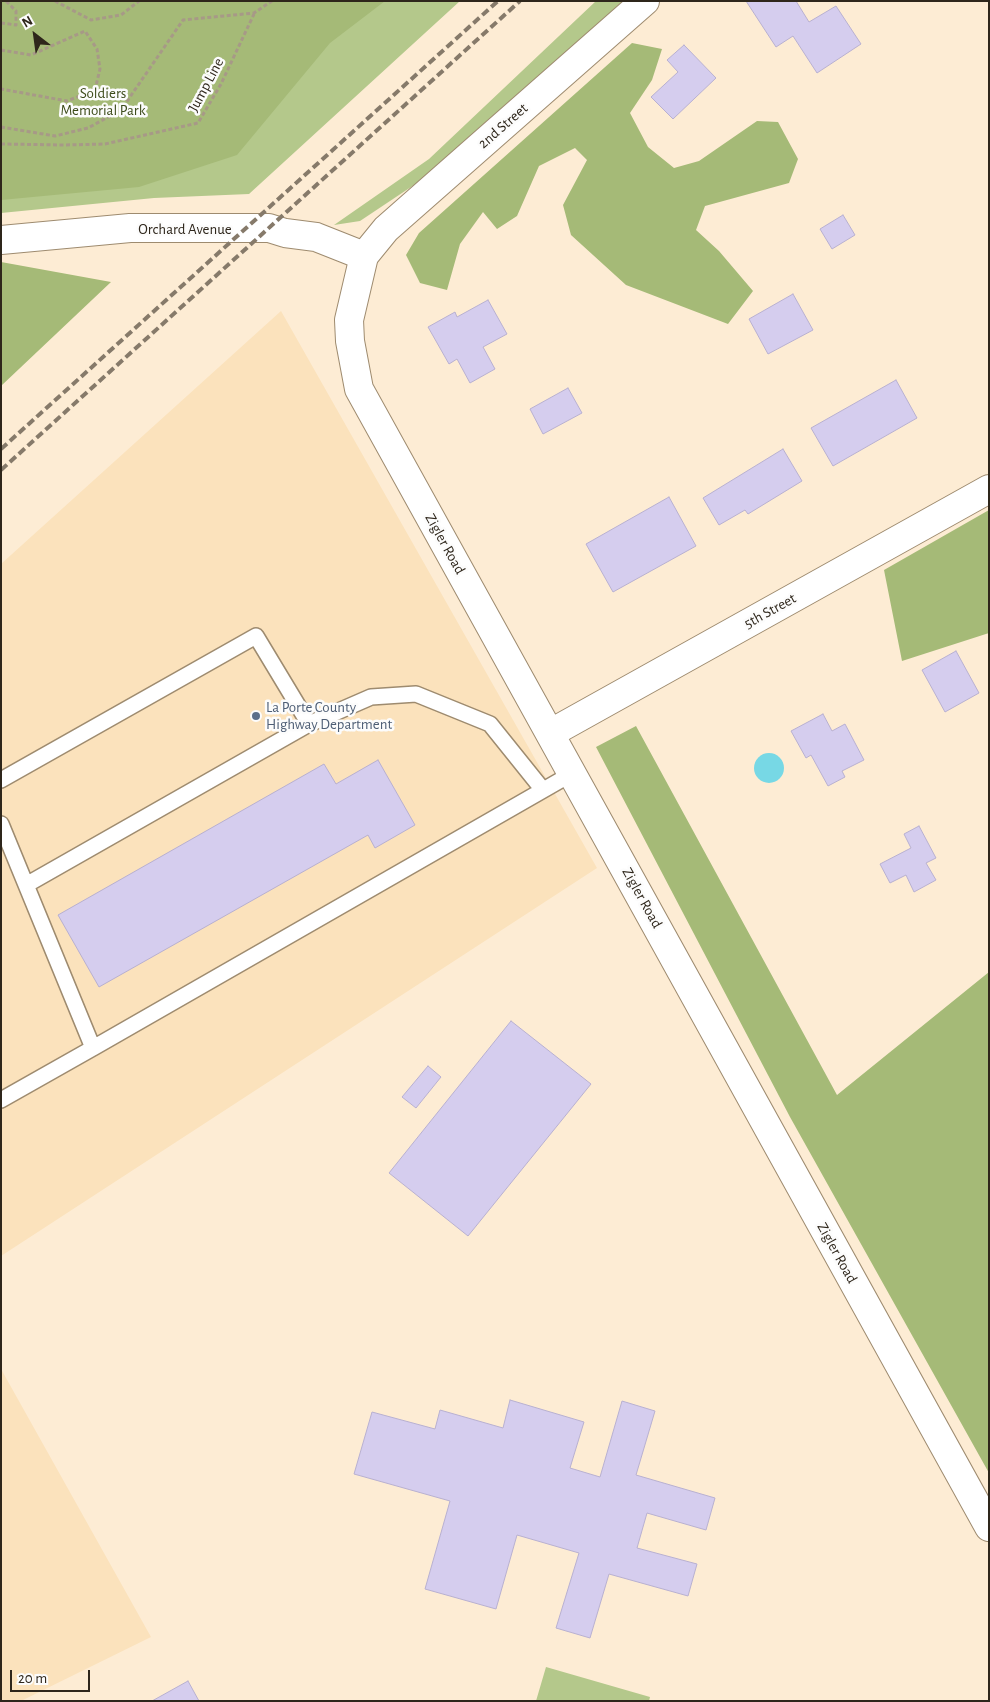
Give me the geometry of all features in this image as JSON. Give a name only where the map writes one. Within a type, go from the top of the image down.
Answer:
[{"type":"street","name":"2nd Street","points":[[364,256],[386,229],[645,1]]},
{"type":"street","name":"Orchard Avenue","points":[[1,240],[130,228],[269,228],[285,233],[316,237],[364,256]]},
{"type":"street","name":"Zigler Road","points":[[364,256],[349,320],[350,341],[359,389],[989,1527]]},
{"type":"street","name":"5th Street","points":[[551,734],[989,489]]},
{"type":"lane","points":[[1,780],[256,636],[309,724]]},
{"type":"lane","points":[[26,885],[309,724],[371,697],[416,694],[490,724],[543,790]]},
{"type":"lane","points":[[1,1100],[573,773]]},
{"type":"lane","points":[[1,824],[93,1048]]},
{"type":"path","points":[[1,23],[16,25],[16,11],[6,1]]},
{"type":"path","points":[[54,1],[92,20],[122,15],[139,1]]},
{"type":"path","points":[[1,127],[55,136],[88,128],[121,110],[183,20],[254,13],[272,1]]},
{"type":"path","name":"Jump Line","points":[[1,144],[104,144],[198,123],[221,84],[254,13]]},
{"type":"path","points":[[1,50],[31,55],[85,32],[97,49],[100,69],[95,90],[67,101],[1,89]]},
{"type":"shaded area","name":"La Porte County Highway Department","points":[[281,311],[597,868],[1,1256],[1,564]]},
{"type":"shaded area","points":[[1,1369],[151,1637],[21,1701],[1,1701]]},
{"type":"green space","name":"Soldiers Memorial Park","points":[[1,1],[460,1],[249,194],[154,198],[1,213]]},
{"type":"green space","name":"Soldiers Memorial Park","points":[[1,1],[385,1],[330,43],[237,155],[139,187],[1,200]]},
{"type":"green space","points":[[596,1],[625,1],[432,173],[360,221],[334,225],[429,159]]},
{"type":"green space","points":[[632,43],[662,49],[652,80],[630,113],[648,147],[674,168],[699,161],[757,121],[778,122],[798,159],[789,183],[705,206],[696,230],[719,251],[753,291],[728,324],[626,285],[571,235],[563,205],[587,160],[575,148],[539,166],[517,216],[497,229],[483,212],[460,244],[447,290],[420,283],[406,255],[419,233]]},
{"type":"green space","points":[[1,262],[111,282],[1,386]]},
{"type":"green space","points":[[989,510],[989,633],[902,661],[884,570]]},
{"type":"green space","points":[[636,726],[837,1095],[989,972],[989,1473],[790,1117],[596,747]]},
{"type":"green space","points":[[546,1667],[650,1697],[649,1701],[536,1701]]},
{"type":"water","points":[[769,753],[780,757],[784,768],[780,779],[769,783],[758,779],[754,768],[758,757]]},
{"type":"building","points":[[746,1],[796,1],[809,22],[836,6],[861,44],[817,73],[793,36],[776,47]]},
{"type":"building","points":[[684,45],[716,78],[673,119],[651,97],[678,72],[667,60]]},
{"type":"building","points":[[843,215],[855,235],[832,249],[820,229]]},
{"type":"building","points":[[793,294],[813,330],[768,354],[749,319]]},
{"type":"building","points":[[488,300],[507,334],[483,347],[495,369],[470,383],[457,359],[449,364],[428,327],[455,312],[457,317]]},
{"type":"building","points":[[896,380],[917,418],[833,466],[811,428]]},
{"type":"building","points":[[568,388],[582,413],[543,434],[530,409]]},
{"type":"building","points":[[783,449],[802,481],[748,514],[745,510],[719,525],[703,498]]},
{"type":"building","points":[[669,497],[696,546],[613,592],[586,544]]},
{"type":"building","points":[[956,651],[979,693],[945,712],[922,670]]},
{"type":"building","points":[[823,714],[832,731],[845,724],[864,760],[842,771],[845,777],[828,786],[811,755],[806,758],[791,731]]},
{"type":"building","points":[[378,760],[415,825],[375,848],[368,835],[99,987],[58,915],[324,764],[336,784]]},
{"type":"building","points":[[919,826],[936,858],[926,863],[936,880],[914,892],[906,875],[890,883],[880,864],[911,848],[904,834]]},
{"type":"building","points":[[511,1021],[591,1084],[468,1236],[389,1173]]},
{"type":"building","points":[[428,1066],[441,1077],[416,1108],[402,1097]]},
{"type":"building","points":[[510,1400],[584,1422],[570,1468],[600,1477],[622,1401],[655,1411],[636,1475],[715,1498],[706,1530],[647,1513],[637,1548],[697,1564],[688,1596],[609,1574],[590,1638],[556,1628],[579,1553],[517,1535],[496,1609],[425,1589],[450,1501],[354,1474],[372,1412],[435,1429],[440,1410],[503,1428]]},
{"type":"building","points":[[188,1681],[199,1701],[152,1701]]},
{"type":"railway","points":[[1,449],[498,1]]},
{"type":"railway","points":[[1,470],[520,1]]},
{"type":"place","name":"La Porte County Highway Department","points":[[256,716]]}]
